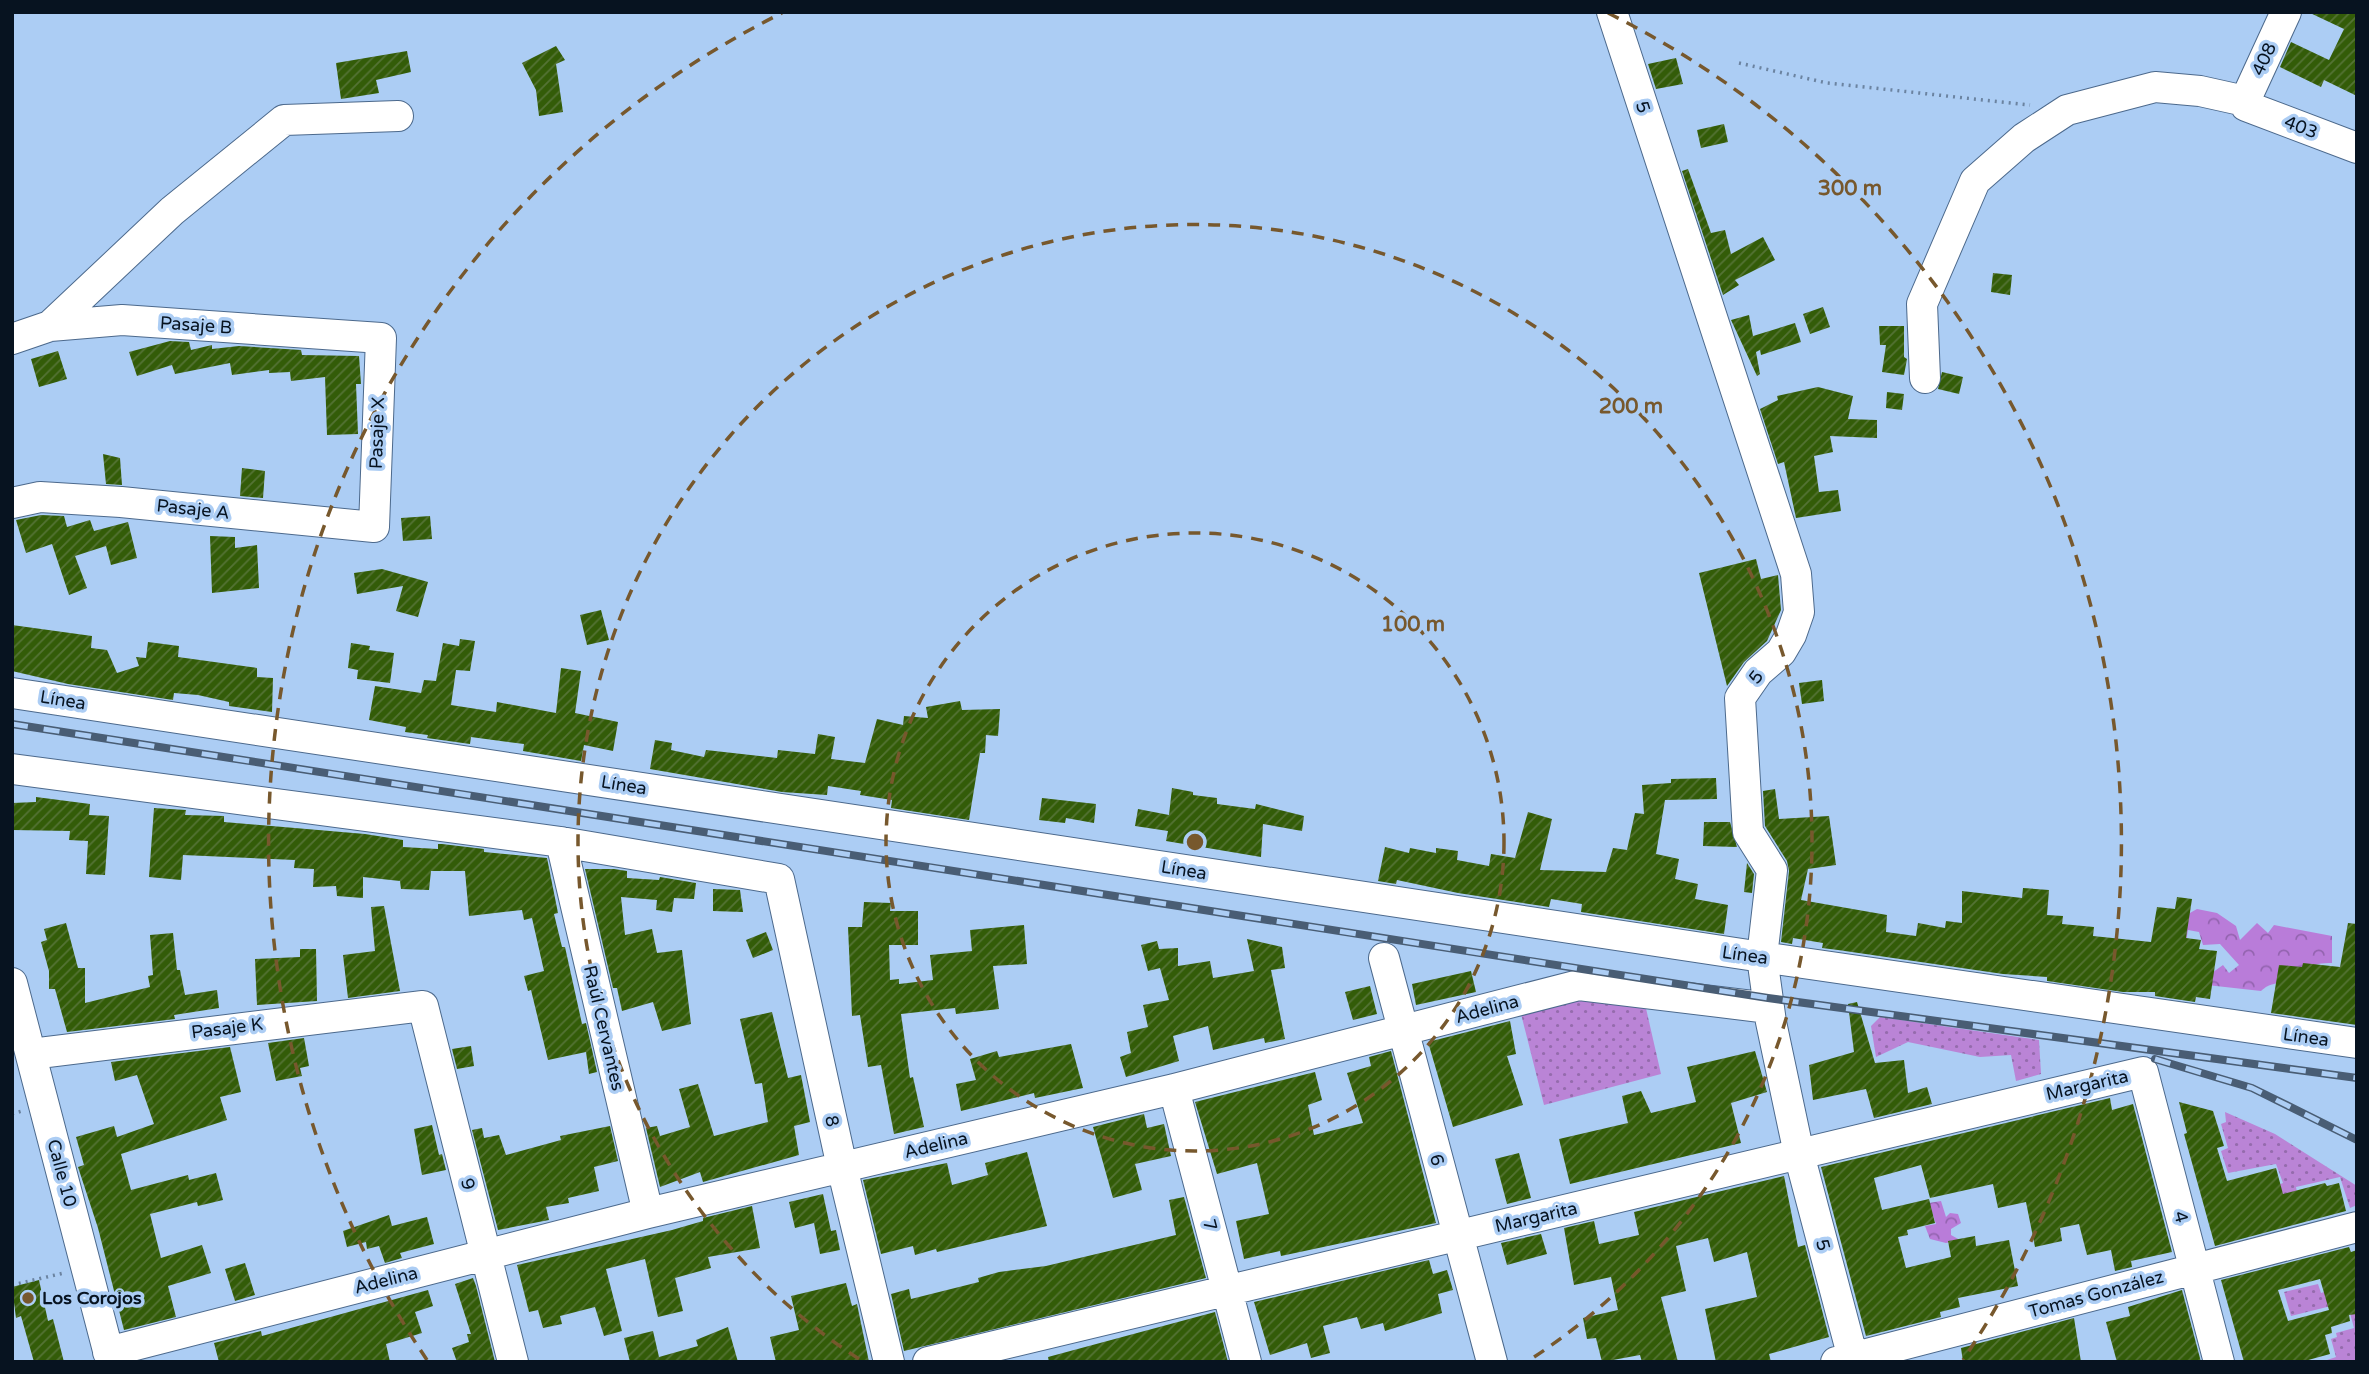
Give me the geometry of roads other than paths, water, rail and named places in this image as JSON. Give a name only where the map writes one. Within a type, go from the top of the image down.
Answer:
[{"type":"street","name":"5","points":[[1612,12],[1797,574],[1799,612],[1791,635],[1781,652],[1758,672],[1740,698],[1748,832],[1772,870],[1762,957],[1769,1008],[1799,1154],[1848,1360]]},
{"type":"street","name":"408","points":[[2245,104],[2286,12]]},
{"type":"street","name":"403","points":[[1925,378],[1922,303],[1975,181],[2024,138],[2067,110],[2155,87],[2200,91],[2245,104],[2357,148]]},
{"type":"street","points":[[50,326],[172,211],[284,120],[398,116]]},
{"type":"street","name":"Pasaje B","points":[[12,339],[50,326],[122,320],[381,338]]},
{"type":"street","name":"Pasaje X","points":[[374,527],[381,338]]},
{"type":"street","name":"Pasaje A","points":[[12,503],[40,497],[121,502],[374,527]]},
{"type":"street","name":"Línea","points":[[12,693],[1762,957],[2357,1043]]},
{"type":"street","points":[[12,769],[561,842]]},
{"type":"street","name":"8","points":[[561,842],[779,879],[842,1167],[889,1362]]},
{"type":"street","name":"Raúl Cervantes","points":[[561,842],[648,1213]]},
{"type":"street","name":"6","points":[[1384,958],[1492,1362]]},
{"type":"street","name":"Calle 10","points":[[12,984],[109,1357]]},
{"type":"street","name":"Adelina","points":[[109,1357],[486,1254],[648,1213],[1174,1089],[1579,985],[1769,1008]]},
{"type":"street","name":"Pasaje K","points":[[31,1054],[423,1006]]},
{"type":"street","name":"9","points":[[423,1006],[513,1362]]},
{"type":"street","name":"Margarita","points":[[928,1362],[2143,1072]]},
{"type":"street","name":"4","points":[[2143,1072],[2220,1362]]},
{"type":"street","name":"7","points":[[1174,1089],[1246,1362]]},
{"type":"street","name":"Tomas González","points":[[1848,1360],[2357,1227]]},
{"type":"railway","points":[[12,724],[1768,998],[2357,1078]]},
{"type":"railway","points":[[2155,1059],[2252,1088],[2357,1140]]},
{"type":"place","name":"Los Corojos","points":[[28,1298]]}]
